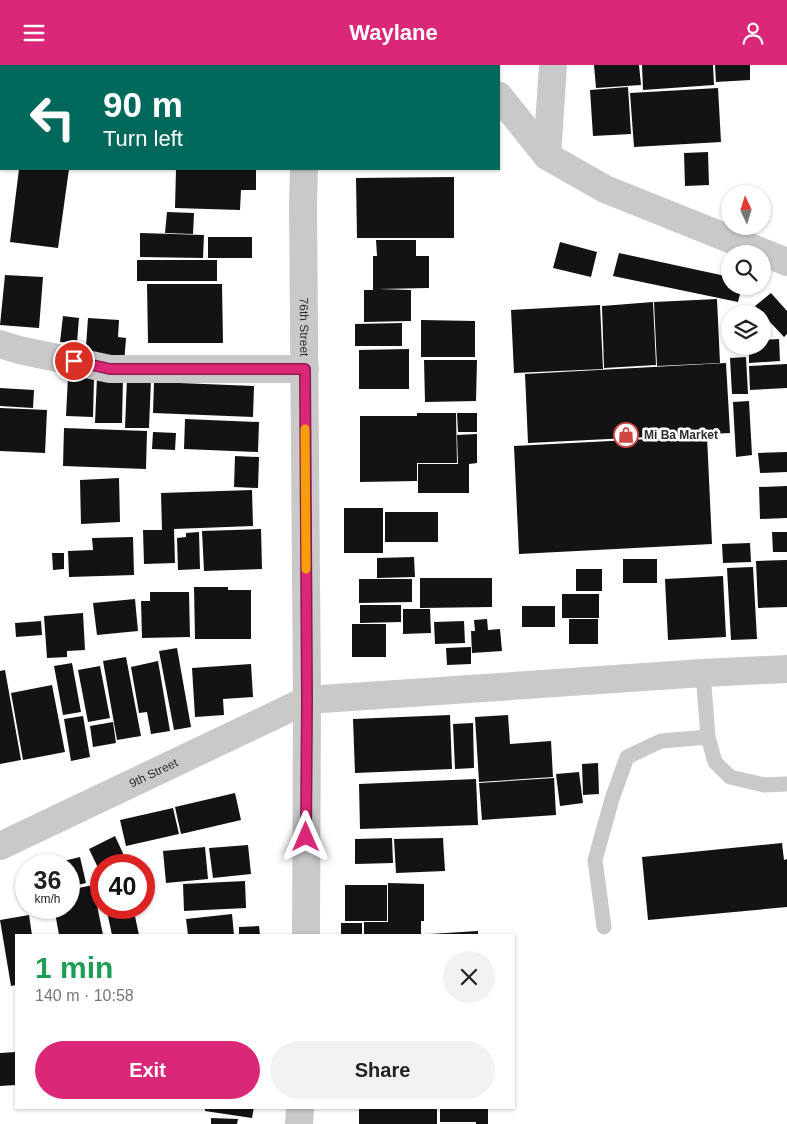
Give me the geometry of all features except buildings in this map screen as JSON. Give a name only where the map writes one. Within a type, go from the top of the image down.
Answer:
[{"type":"street","points":[[547,156],[553,65]]},
{"type":"street","points":[[500,97],[547,156],[605,189],[787,263]]},
{"type":"street","name":"76th Street","points":[[304,170],[307,700],[306,934]]},
{"type":"street","points":[[0,344],[19,350],[110,369],[305,369]]},
{"type":"street","points":[[307,700],[787,669]]},
{"type":"street","name":"9th Street","points":[[0,846],[307,700]]},
{"type":"street","points":[[299,1124],[300,1109]]},
{"type":"lane","points":[[703,673],[708,737],[715,761],[730,777],[764,785],[787,783]]},
{"type":"lane","points":[[604,927],[595,860],[612,799],[627,757],[661,741],[708,737]]},
{"type":"slow traffic","points":[[305,429],[306,569]]},
{"type":"place","name":"Mi Ba Market","points":[[626,435]]},
{"type":"route","points":[[74,361],[110,369],[305,369],[306,837]]}]
